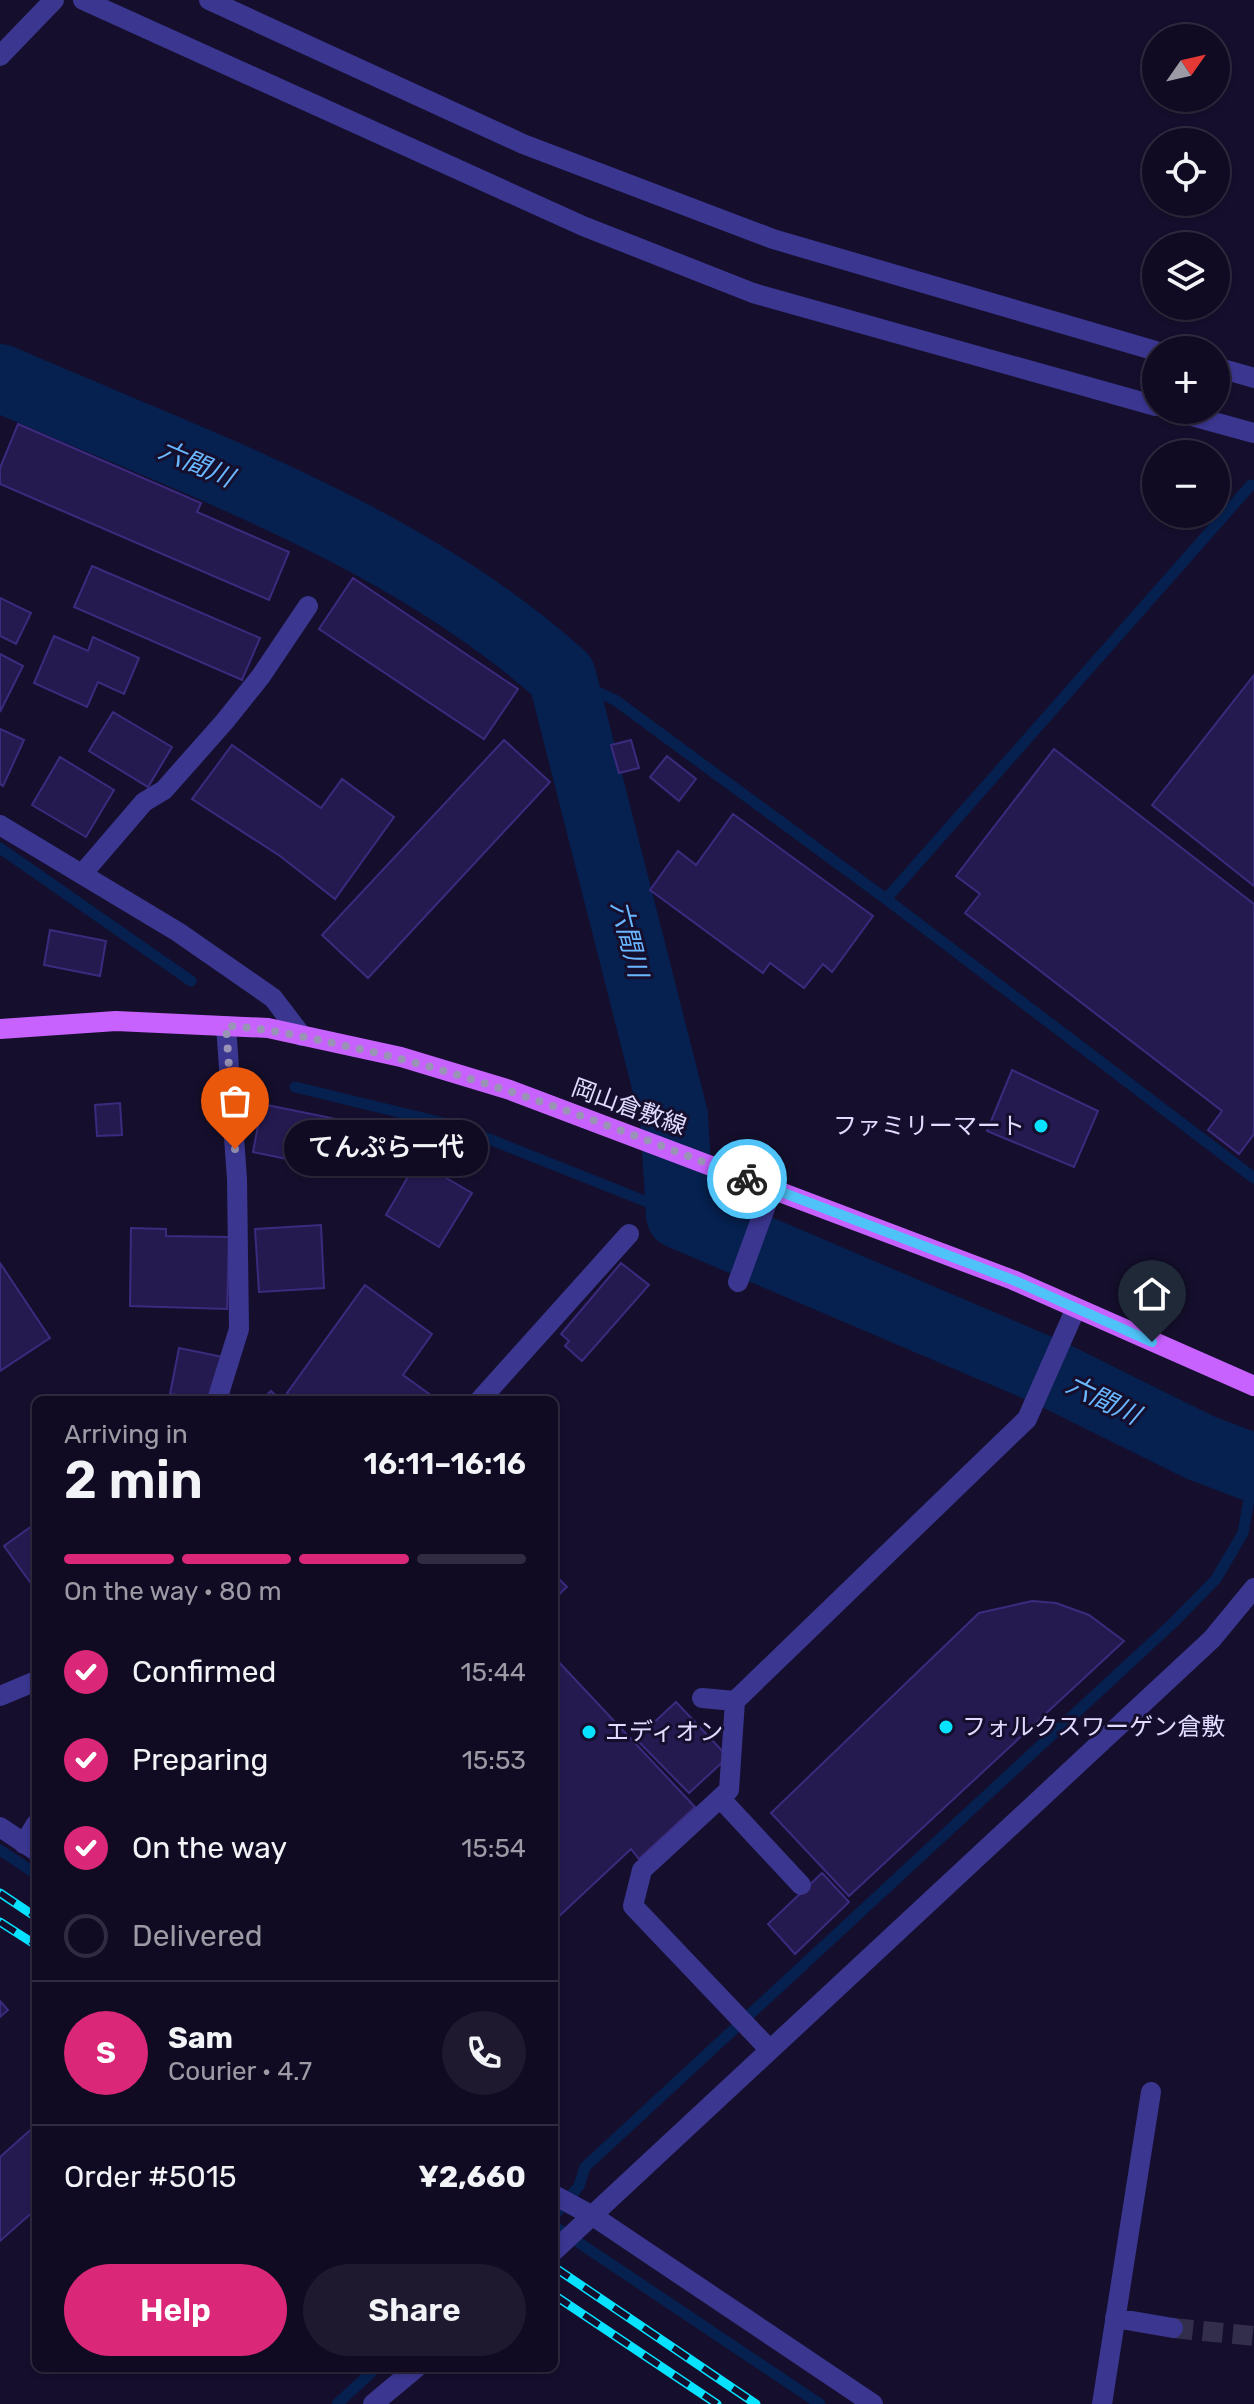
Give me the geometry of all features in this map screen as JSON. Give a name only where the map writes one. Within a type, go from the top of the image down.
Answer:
[{"type":"main road","name":"岡山倉敷線","points":[[0,1029],[116,1021],[268,1028],[401,1057],[496,1086],[710,1165],[1076,1308],[1254,1386]]},
{"type":"street","points":[[0,56],[54,0]]},
{"type":"street","points":[[83,0],[583,226],[753,293],[1142,402]]},
{"type":"street","points":[[209,0],[523,144],[758,234],[1007,310],[1142,347]]},
{"type":"street","points":[[1230,371],[1254,378]]},
{"type":"street","points":[[1221,424],[1254,433]]},
{"type":"street","points":[[83,873],[144,802],[164,790],[225,721],[261,676],[308,606]]},
{"type":"street","points":[[0,825],[178,932],[273,998],[302,1036]]},
{"type":"street","points":[[218,1396],[239,1329],[237,1179],[226,1026]]},
{"type":"street","points":[[738,1282],[772,1189]]},
{"type":"street","points":[[484,1396],[629,1234]]},
{"type":"street","points":[[770,2050],[633,1906],[642,1870],[729,1790],[735,1701],[1027,1419],[1076,1308]]},
{"type":"street","points":[[558,2248],[583,2217],[770,2050],[1212,1639],[1254,1588]]},
{"type":"street","points":[[0,1696],[32,1683]]},
{"type":"street","points":[[702,1698],[735,1701]]},
{"type":"street","points":[[720,1798],[801,1885]]},
{"type":"street","points":[[0,1827],[30,1848]]},
{"type":"street","points":[[1102,2404],[1151,2092]]},
{"type":"street","points":[[558,2199],[873,2404]]},
{"type":"street","points":[[1115,2318],[1173,2328]]},
{"type":"street","points":[[373,2404],[411,2372]]},
{"type":"building","points":[[18,424],[201,503],[197,512],[289,552],[269,600],[0,484],[0,468]]},
{"type":"building","points":[[92,566],[260,638],[242,680],[74,607]]},
{"type":"building","points":[[353,578],[518,689],[484,739],[319,629]]},
{"type":"building","points":[[0,598],[31,613],[16,644],[0,636]]},
{"type":"building","points":[[54,636],[88,651],[93,637],[139,658],[124,694],[98,682],[87,707],[34,683]]},
{"type":"building","points":[[0,654],[23,666],[0,712]]},
{"type":"building","points":[[1254,675],[1254,886],[1152,805]]},
{"type":"building","points":[[113,712],[172,747],[148,787],[89,751]]},
{"type":"building","points":[[0,729],[24,740],[3,786],[0,784]]},
{"type":"building","points":[[504,740],[550,782],[368,978],[322,935]]},
{"type":"building","points":[[631,740],[639,768],[619,773],[611,745]]},
{"type":"building","points":[[232,745],[321,808],[342,779],[394,817],[335,899],[280,856],[192,799]]},
{"type":"building","points":[[1054,749],[1254,904],[1254,1134],[1239,1154],[1208,1130],[1222,1111],[965,913],[980,894],[956,876]]},
{"type":"building","points":[[667,756],[696,779],[679,801],[650,777]]},
{"type":"building","points":[[60,757],[114,790],[86,837],[32,805]]},
{"type":"building","points":[[733,814],[873,916],[832,972],[823,964],[804,988],[770,963],[763,973],[650,890],[678,851],[696,865]]},
{"type":"building","points":[[50,930],[106,941],[100,976],[44,965]]},
{"type":"building","points":[[1012,1070],[1098,1111],[1074,1167],[987,1131]]},
{"type":"building","points":[[120,1103],[122,1135],[97,1136],[95,1105]]},
{"type":"building","points":[[262,1104],[341,1120],[331,1168],[253,1152]]},
{"type":"building","points":[[417,1161],[472,1193],[439,1247],[386,1215]]},
{"type":"building","points":[[321,1225],[324,1288],[259,1292],[255,1229]]},
{"type":"building","points":[[131,1228],[166,1229],[166,1236],[229,1237],[227,1309],[130,1306]]},
{"type":"building","points":[[0,1263],[50,1338],[0,1371]]},
{"type":"building","points":[[621,1263],[649,1285],[582,1361],[565,1346],[569,1341],[561,1334]]},
{"type":"building","points":[[365,1285],[432,1334],[403,1375],[432,1396],[291,1396],[287,1393]]},
{"type":"building","points":[[179,1348],[223,1357],[215,1396],[170,1394]]},
{"type":"building","points":[[32,1526],[32,1585],[4,1546]]},
{"type":"building","points":[[558,1578],[567,1587],[558,1595]]},
{"type":"building","name":"フォルクスワーゲン倉敷","points":[[1032,1601],[1056,1603],[1089,1615],[1124,1641],[849,1896],[771,1813],[979,1613]]},
{"type":"building","name":"エディオン","points":[[558,1661],[695,1807],[639,1859],[631,1849],[558,1917]]},
{"type":"building","points":[[676,1702],[728,1757],[689,1793],[636,1739]]},
{"type":"building","points":[[822,1873],[849,1902],[795,1954],[768,1924]]},
{"type":"building","points":[[0,2001],[8,2010],[0,2017]]},
{"type":"building","points":[[32,2129],[32,2213],[0,2241],[0,2157]]},
{"type":"waterway","name":"六間川","points":[[0,378],[221,472],[365,541],[435,581],[500,626],[562,676],[674,1116],[680,1215],[1050,1373],[1199,1447],[1254,1468]]},
{"type":"waterway","points":[[886,899],[1251,485]]},
{"type":"waterway","points":[[562,676],[615,700],[886,899],[1254,1178]]},
{"type":"waterway","points":[[0,848],[191,981]]},
{"type":"waterway","points":[[295,1087],[456,1126],[680,1215]]},
{"type":"waterway","points":[[558,2211],[579,2186],[585,2167],[1174,1622],[1216,1579],[1243,1533],[1254,1471]]},
{"type":"waterway","points":[[0,1850],[32,1871]]},
{"type":"waterway","points":[[558,2229],[820,2404]]},
{"type":"waterway","points":[[337,2404],[372,2372]]},
{"type":"tunnel","points":[[1173,2328],[1254,2336]]},
{"type":"railway","points":[[0,1893],[32,1914]]},
{"type":"railway","points":[[0,1922],[32,1942]]},
{"type":"railway","points":[[558,2270],[756,2404]]},
{"type":"railway","points":[[558,2298],[717,2404]]},
{"type":"way so far","points":[[235,1149],[226,1026],[268,1028],[401,1057],[510,1090],[747,1179]]},
{"type":"place","name":"ファミリーマート","points":[[1041,1126]]},
{"type":"place","name":"てんぷら一代","points":[[235,1149]]},
{"type":"place","name":"フォルクスワーゲン倉敷","points":[[946,1727]]},
{"type":"place","name":"エディオン","points":[[589,1732]]},
{"type":"route","points":[[747,1179],[1013,1280],[1152,1342]]}]
